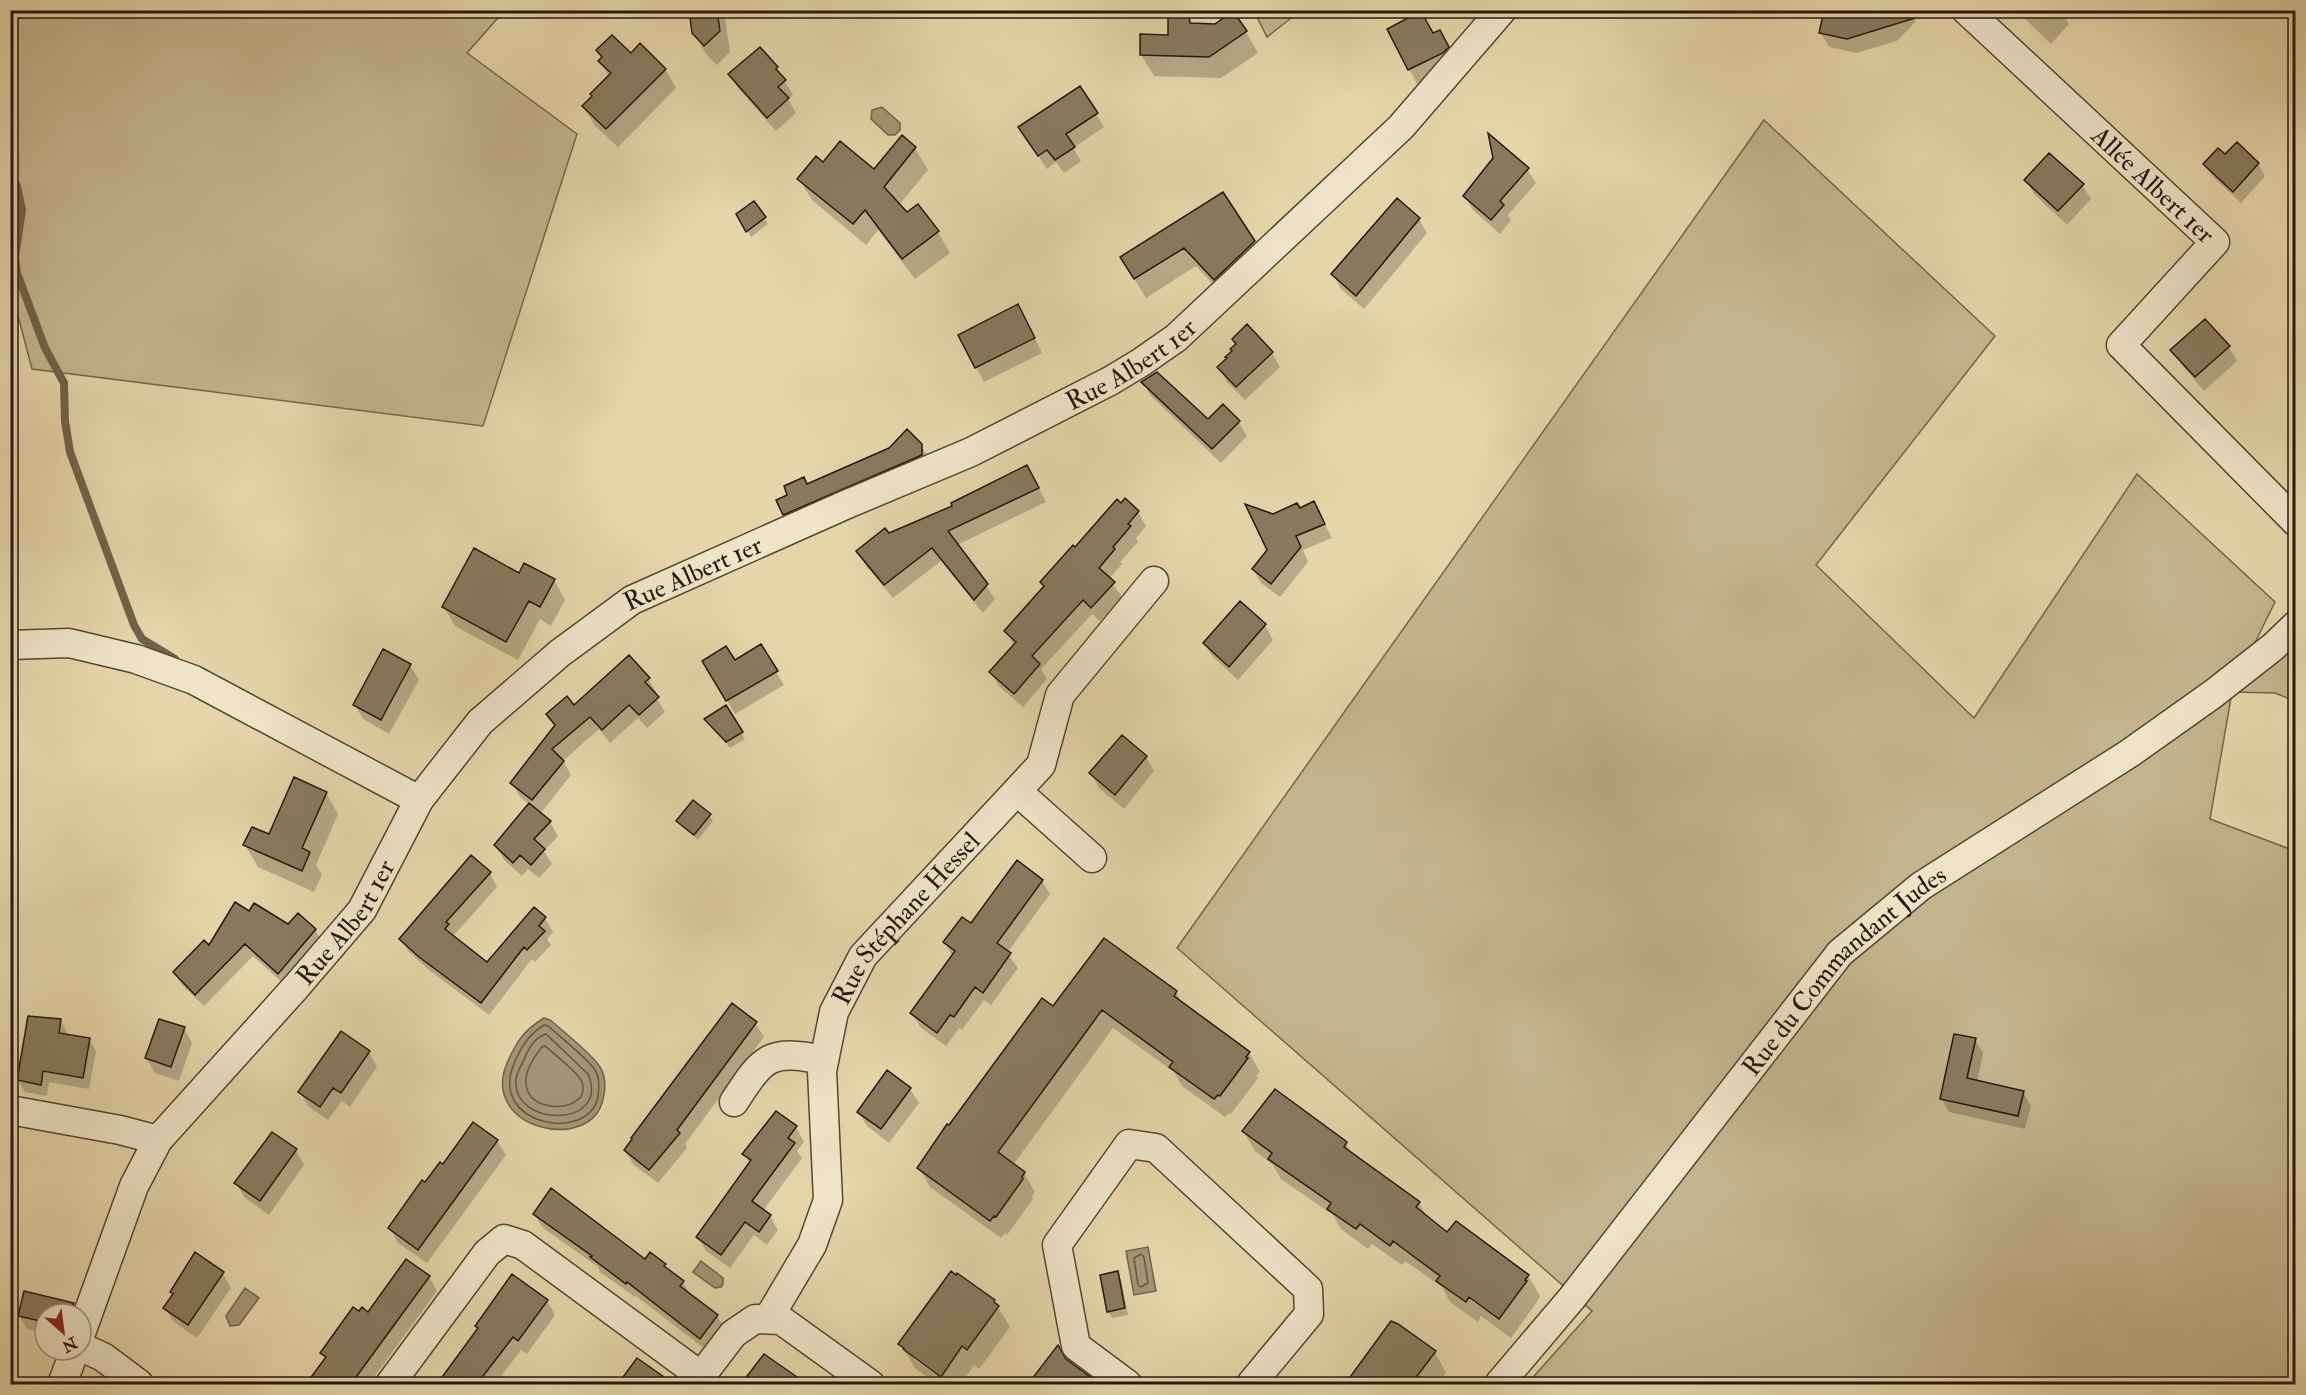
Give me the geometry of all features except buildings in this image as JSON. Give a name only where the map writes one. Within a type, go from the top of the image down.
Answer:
[{"type":"street","name":"Rue Albert 1er","points":[[92,1302],[134,1186],[158,1140],[362,910],[419,800],[480,722],[560,653],[632,600],[844,505],[972,452],[1110,381],[1176,338],[1401,127],[1502,10]]},
{"type":"street","name":"Allée Albert 1er","points":[[1966,10],[2215,242],[2121,345],[2295,522]]},
{"type":"street","name":"Rue Stéphane Hessel","points":[[768,1320],[812,1245],[828,1200],[822,1071],[834,1012],[863,956],[1041,765],[1060,695],[1154,581]]},
{"type":"street","name":"Rue du Commandant Judes","points":[[1499,1384],[1572,1298],[1840,953],[1921,886],[2130,753],[2273,647],[2295,625]]},
{"type":"street","points":[[10,645],[69,643],[136,659],[194,680],[419,800]]},
{"type":"street","points":[[1018,792],[1092,858]]},
{"type":"street","points":[[734,1102],[755,1070],[776,1055],[801,1055],[824,1060]]},
{"type":"street","points":[[10,1110],[120,1130],[158,1140]]},
{"type":"street","points":[[1126,1384],[1076,1346],[1057,1245],[1129,1144],[1156,1148],[1308,1289],[1309,1314],[1251,1384]]},
{"type":"street","points":[[390,1384],[487,1252],[504,1239],[523,1245],[698,1381],[733,1334],[755,1319],[781,1320],[870,1384]]},
{"type":"street","points":[[93,1352],[103,1357],[139,1384]]},
{"type":"street","points":[[62,1384],[70,1362]]},
{"type":"shaded area","points":[[10,11],[504,11],[467,53],[577,134],[483,426],[32,369],[11,289]]},
{"type":"shaded area","points":[[1254,11],[1300,11],[1267,37]]},
{"type":"shaded area","points":[[1764,120],[1995,336],[1816,565],[1974,718],[2137,474],[2275,602],[2232,689],[2295,636],[2295,701],[2275,693],[2232,692],[2210,819],[2295,851],[2295,1384],[1527,1384],[1592,1311],[1177,948]]},
{"type":"water","points":[[882,107],[900,123],[900,130],[895,135],[888,135],[871,119],[872,110]]},
{"type":"water","points":[[544,1018],[550,1020],[585,1050],[597,1062],[603,1075],[605,1087],[603,1099],[595,1116],[579,1126],[560,1129],[540,1127],[522,1118],[509,1105],[503,1086],[507,1063],[521,1037]]},
{"type":"water","points":[[1148,1247],[1156,1291],[1134,1295],[1126,1251]]},
{"type":"water","points":[[701,1261],[723,1278],[721,1287],[715,1288],[693,1272]]},
{"type":"water","points":[[245,1288],[259,1298],[239,1325],[230,1326],[226,1316]]},
{"type":"waterway","points":[[10,174],[17,186],[22,210],[15,257],[17,273],[45,348],[64,383],[65,421],[70,452],[134,625],[142,639],[175,659]]}]
